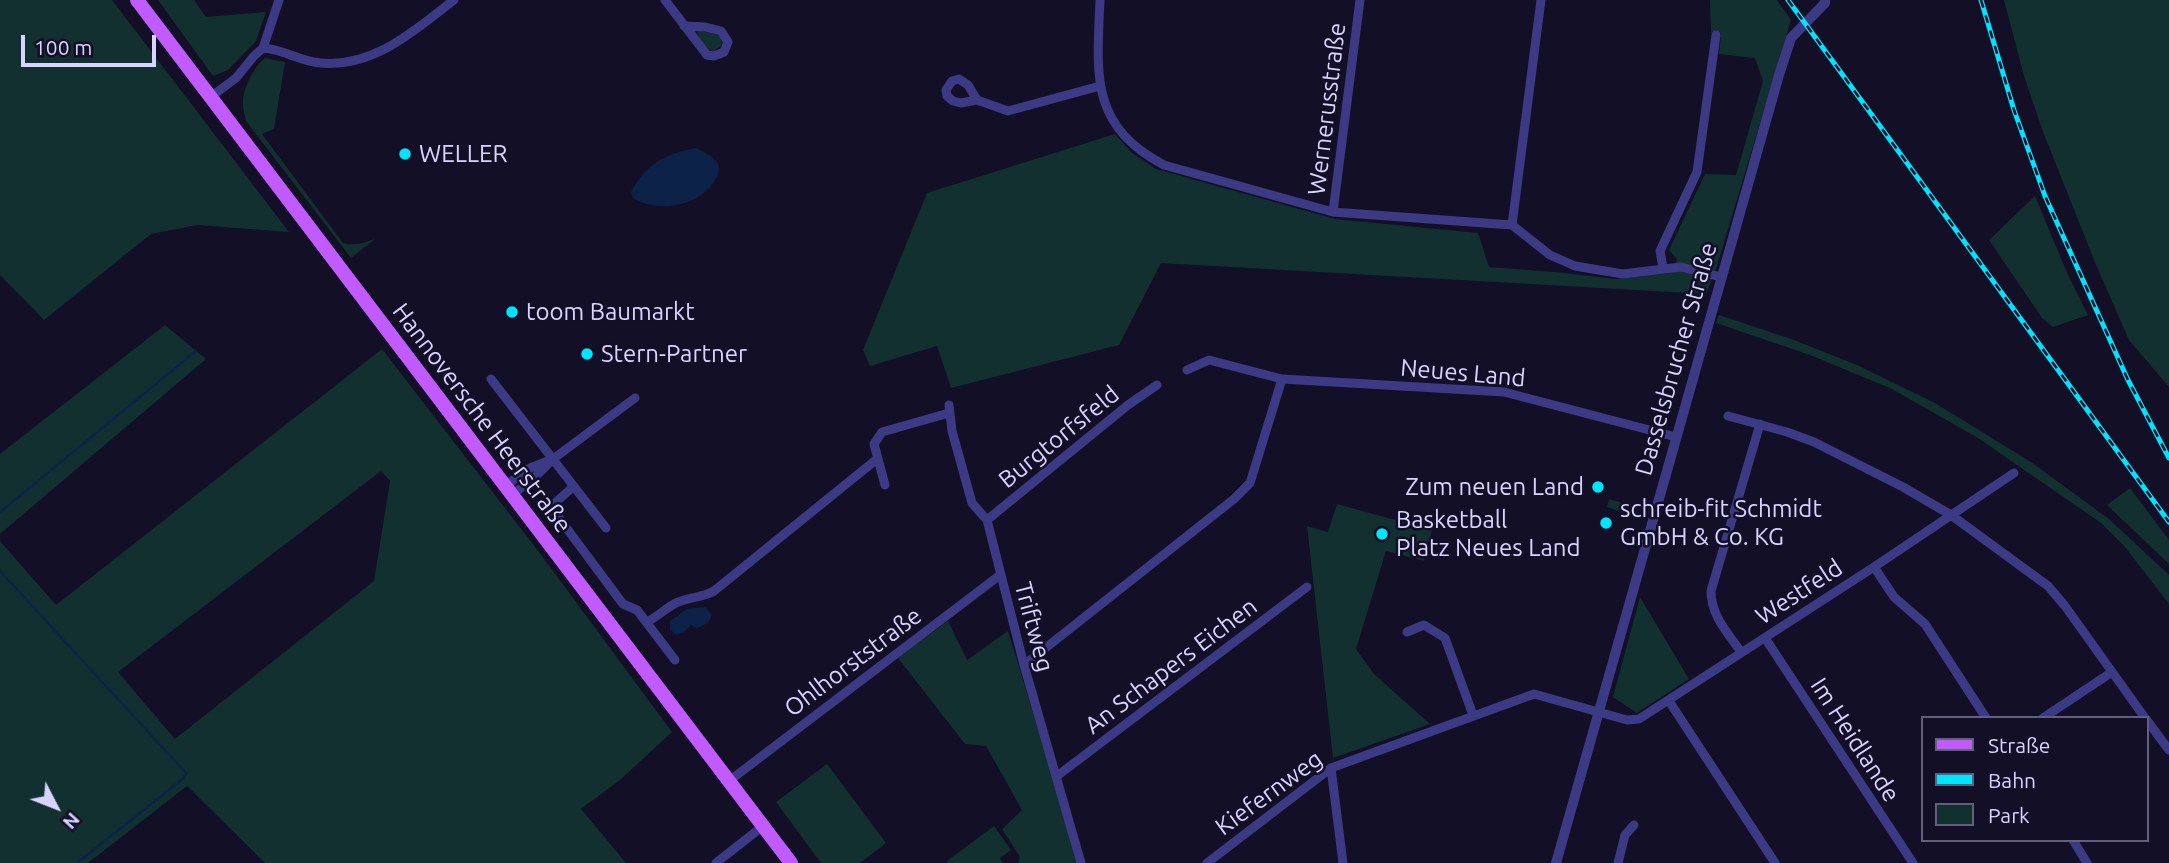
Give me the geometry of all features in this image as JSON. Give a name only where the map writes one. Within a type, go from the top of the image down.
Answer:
[{"type":"main road","name":"Hannoversche Heerstraße","points":[[137,0],[791,863]]},
{"type":"street","points":[[212,96],[236,78],[264,48],[279,0]]},
{"type":"street","points":[[264,48],[321,63],[346,62],[375,54],[400,41],[454,0]]},
{"type":"street","points":[[665,0],[684,26],[707,55],[714,56],[724,52],[728,42],[721,31],[684,26]]},
{"type":"street","points":[[1100,0],[1100,86],[1108,114],[1125,137],[1146,156],[1164,165],[1334,212]]},
{"type":"street","name":"Wernerusstraße","points":[[1360,0],[1334,212],[1512,225]]},
{"type":"street","points":[[1541,0],[1512,225],[1550,255],[1569,265],[1623,274],[1681,267],[1721,277]]},
{"type":"street","name":"Dasselsbrucher Straße","points":[[1556,863],[1791,38],[1825,0]]},
{"type":"street","points":[[1662,268],[1660,251],[1697,172],[1716,35]]},
{"type":"street","points":[[977,100],[1008,111],[1100,86]]},
{"type":"street","name":"Neues Land","points":[[1188,370],[1209,360],[1282,379],[1504,392],[1676,437]]},
{"type":"street","points":[[491,379],[606,528]]},
{"type":"street","points":[[1024,665],[1234,499],[1250,483],[1282,379]]},
{"type":"street","name":"Burgtorfsfeld","points":[[987,520],[1128,405],[1157,386]]},
{"type":"street","points":[[509,490],[536,477],[553,459],[635,398]]},
{"type":"street","name":"Triftweg","points":[[877,459],[874,444],[882,432],[949,409],[951,431],[972,503],[987,520],[1024,665],[1081,863]]},
{"type":"street","points":[[1728,416],[1814,442],[1903,487],[1951,515],[2048,586],[2145,716]]},
{"type":"street","points":[[1741,652],[1714,613],[1711,603],[1760,424]]},
{"type":"street","points":[[647,622],[674,603],[703,597],[714,591],[877,459],[885,485]]},
{"type":"street","name":"Westfeld","points":[[1599,713],[1627,720],[1639,719],[2014,473]]},
{"type":"street","points":[[574,486],[555,503],[554,511],[623,604],[637,610],[675,660]]},
{"type":"street","points":[[1874,567],[1894,597],[1925,624],[1985,716]]},
{"type":"street","name":"Ohlhorststraße","points":[[729,780],[1000,575]]},
{"type":"street","name":"An Schapers Eichen","points":[[1057,775],[1307,587]]},
{"type":"street","points":[[1407,632],[1424,625],[1445,638],[1473,715]]},
{"type":"street","name":"Im Heidlande","points":[[1765,638],[1913,863]]},
{"type":"street","points":[[2046,716],[2112,672]]},
{"type":"street","name":"Kiefernweg","points":[[1207,863],[1331,768],[1534,694],[1599,713]]},
{"type":"street","points":[[1669,701],[1774,863]]},
{"type":"street","points":[[2148,721],[2169,750]]},
{"type":"street","points":[[1331,768],[1343,863]]},
{"type":"street","points":[[1618,863],[1625,835],[1634,825]]},
{"type":"street","points":[[716,863],[763,826]]},
{"type":"street","points":[[2074,842],[2087,863]]},
{"type":"green space","points":[[0,0],[112,0],[289,232],[197,225],[151,234],[44,320],[0,275]]},
{"type":"green space","points":[[158,0],[194,0],[206,17],[266,12],[256,41],[228,70],[213,76]]},
{"type":"green space","points":[[1710,0],[1777,0],[1791,20],[1716,269],[1706,294],[1161,263],[1119,345],[951,388],[937,346],[870,366],[863,350],[927,193],[1115,134],[1131,152],[1156,169],[1335,219],[1478,233],[1489,267],[1616,279],[1672,273],[1677,259],[1669,250],[1705,174],[1736,175],[1763,81],[1755,58],[1719,54],[1721,33],[1711,33]]},
{"type":"green space","points":[[2004,0],[2169,0],[2169,387],[2129,340],[2094,260],[2042,129],[2024,76]]},
{"type":"green space","points":[[699,31],[721,38],[721,46],[713,51],[708,48],[698,36]]},
{"type":"green space","points":[[265,58],[285,62],[274,129],[262,134],[343,243],[363,243],[375,239],[351,258],[246,121],[244,92],[253,72]]},
{"type":"green space","points":[[2035,196],[2088,315],[2053,327],[2042,318],[1989,240]]},
{"type":"green space","points":[[1719,315],[1857,365],[1935,403],[2031,462],[2109,519],[2169,575],[2169,604],[2125,547],[2101,523],[1978,438],[1890,388],[1810,355],[1716,323]]},
{"type":"green space","points":[[165,325],[206,359],[0,534],[0,454]]},
{"type":"green space","points":[[382,349],[542,556],[672,732],[620,780],[581,809],[626,863],[265,863],[187,786],[88,863],[0,863],[0,541],[56,605]],"holes":[[[381,471],[390,481],[374,581],[175,739],[118,672]]]},
{"type":"green space","points":[[2130,488],[2169,540],[2169,564],[2107,505]]},
{"type":"green space","points":[[1609,499],[1632,506],[1629,514],[1607,507]]},
{"type":"green space","points":[[1337,504],[1432,530],[1424,561],[1386,551],[1356,649],[1374,674],[1430,724],[1333,758],[1307,526],[1328,532]]},
{"type":"green space","points":[[1640,597],[1689,679],[1637,713],[1613,697]]},
{"type":"green space","points":[[948,621],[967,660],[1008,631],[1076,863],[1018,863],[1020,857],[1002,829],[1022,810],[986,746],[965,744],[898,658]]},
{"type":"green space","points":[[827,764],[886,843],[860,863],[821,863],[776,802]]},
{"type":"green space","points":[[994,826],[1011,850],[1000,858],[1003,863],[948,863],[947,861]]},
{"type":"water","points":[[696,148],[714,159],[719,168],[715,180],[700,196],[678,205],[666,206],[654,206],[633,198],[631,192],[650,167],[675,153]]},
{"type":"water","points":[[705,607],[712,615],[708,623],[697,628],[691,625],[676,635],[670,629],[670,621],[687,609]]},
{"type":"waterway","points":[[0,512],[196,351]]},
{"type":"waterway","points":[[0,571],[186,773],[184,778],[77,863]]},
{"type":"railway","points":[[1788,0],[2169,522]]},
{"type":"railway","points":[[1981,0],[2014,110],[2045,196],[2128,380],[2169,458]]},
{"type":"place","name":"WELLER","points":[[405,154]]},
{"type":"place","name":"toom Baumarkt","points":[[512,312]]},
{"type":"place","name":"Stern-Partner","points":[[587,354]]},
{"type":"place","name":"Zum neuen Land","points":[[1598,487]]},
{"type":"place","name":"schreib-fit Schmidt GmbH & Co. KG","points":[[1606,523]]},
{"type":"place","name":"Basketball Platz Neues Land","points":[[1382,534]]}]
